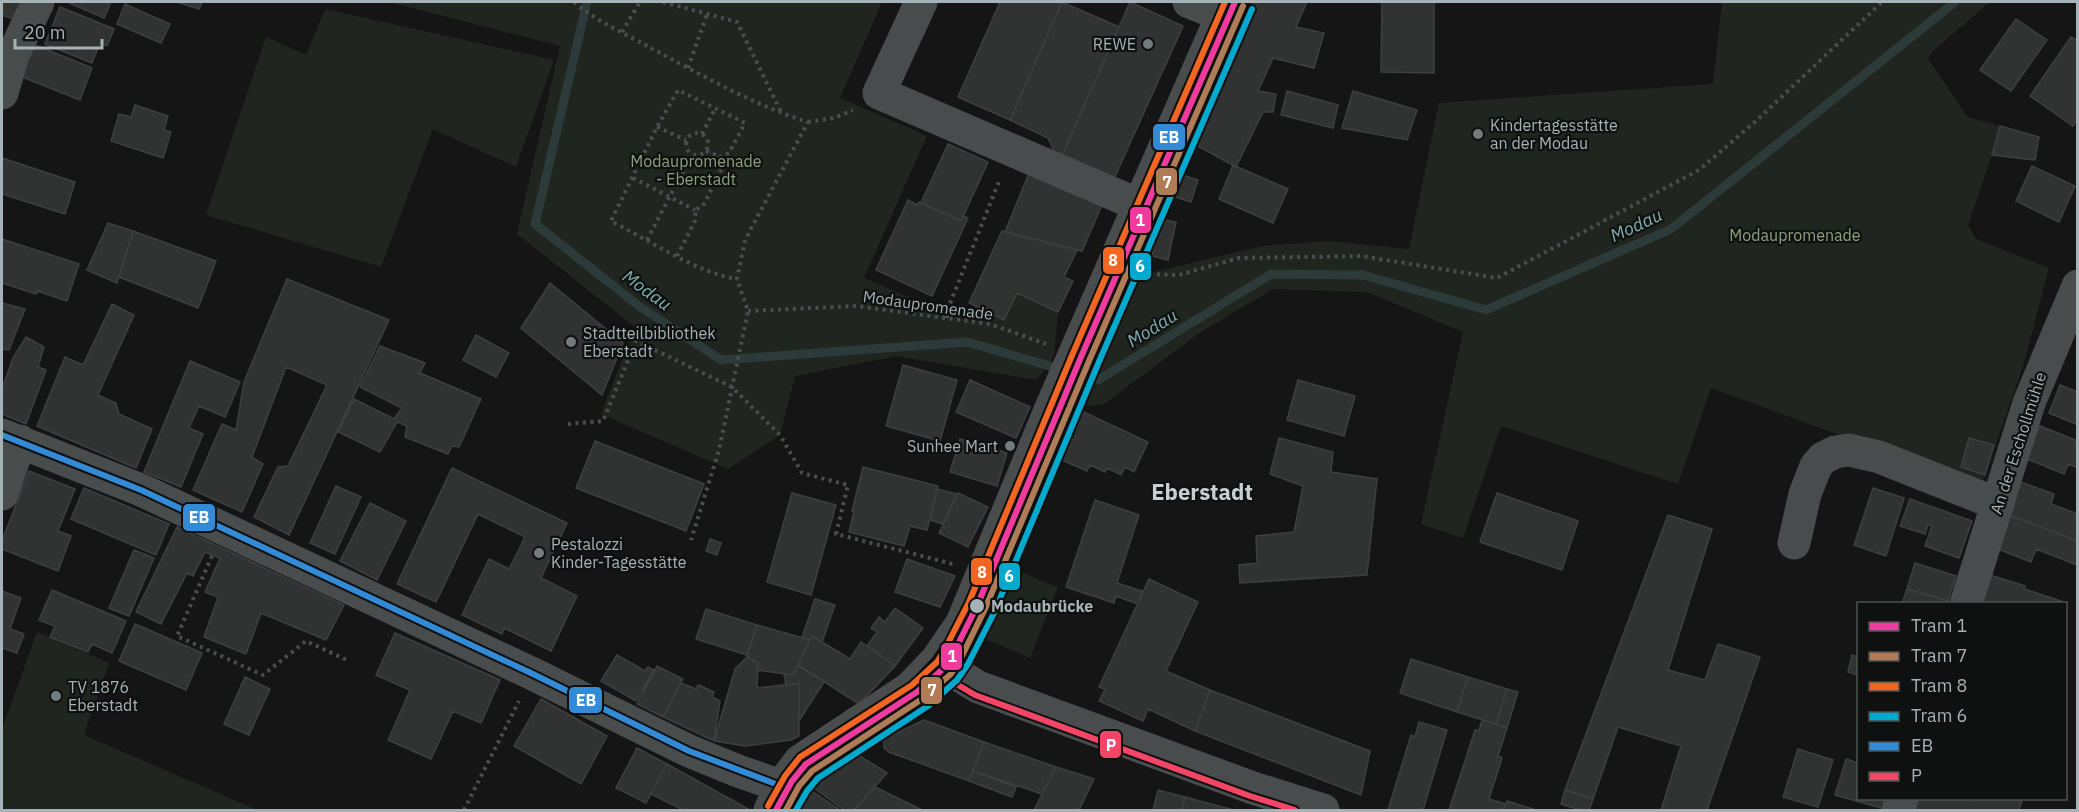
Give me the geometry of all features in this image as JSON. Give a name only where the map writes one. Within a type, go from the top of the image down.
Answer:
[{"type":"street","points":[[2,93],[12,55],[38,2]]},
{"type":"street","points":[[921,2],[879,93],[1139,205]]},
{"type":"street","points":[[2,495],[11,438],[141,490],[533,674],[689,751],[738,771],[775,798],[800,761],[910,688],[949,645],[965,616],[1055,398],[1225,8],[1190,2]]},
{"type":"street","name":"An der Eschollmühle","points":[[1965,602],[2029,403],[2078,286]]},
{"type":"street","points":[[1794,543],[1805,494],[1816,466],[1823,458],[1835,452],[1848,450],[1879,458],[1998,504]]},
{"type":"street","points":[[936,661],[978,687],[1253,788],[1323,810]]},
{"type":"path","points":[[574,2],[595,17],[688,68],[782,114],[808,123],[834,118],[867,103],[879,93]]},
{"type":"path","points":[[622,32],[640,2]]},
{"type":"path","points":[[663,2],[737,22],[782,114]]},
{"type":"path","points":[[1139,274],[1179,275],[1239,258],[1361,256],[1497,278],[1699,170],[1756,121],[1882,2]]},
{"type":"path","points":[[688,68],[707,14]]},
{"type":"path","points":[[702,134],[691,134],[686,140],[687,150],[698,155],[706,151],[720,157],[729,153],[745,123],[678,90],[657,127],[611,221],[720,276],[737,279]]},
{"type":"path","points":[[702,134],[715,109]]},
{"type":"path","points":[[691,540],[719,450],[748,311],[737,279],[745,240],[808,123]]},
{"type":"path","points":[[657,127],[686,140]]},
{"type":"path","points":[[702,134],[707,140],[706,151]]},
{"type":"path","points":[[947,318],[949,306],[1011,150]]},
{"type":"path","points":[[647,240],[692,154]]},
{"type":"path","points":[[695,210],[703,206],[722,168],[720,157]]},
{"type":"path","points":[[633,178],[695,210]]},
{"type":"path","points":[[678,256],[696,219],[695,210]]},
{"type":"path","name":"Modaupromenade","points":[[748,311],[857,306],[990,324],[1072,359]]},
{"type":"path","points":[[568,424],[603,421],[636,340],[732,387],[780,435],[802,473],[848,485],[836,534],[983,572]]},
{"type":"path","points":[[213,555],[177,636],[263,675],[306,641],[349,661]]},
{"type":"path","points":[[464,810],[533,674]]},
{"type":"green space","name":"Modaupromenade - Eberstadt","points":[[389,2],[882,2],[840,98],[927,136],[864,278],[918,301],[984,311],[1004,319],[1017,293],[1058,312],[1054,355],[1037,380],[896,356],[795,376],[780,435],[728,469],[601,414],[635,327],[517,234],[560,46]]},
{"type":"green space","name":"Modaupromenade","points":[[1722,2],[1990,2],[1933,51],[1928,59],[1968,117],[2000,126],[1968,225],[1976,239],[2049,268],[2023,366],[1981,487],[1711,388],[1678,484],[1501,426],[1463,538],[1421,524],[1463,332],[1367,292],[1273,289],[1201,332],[1104,404],[1090,406],[1077,401],[1097,357],[1088,353],[1127,266],[1149,273],[1262,246],[1329,241],[1409,249],[1439,103],[1713,84]]},
{"type":"green space","points":[[325,9],[554,60],[516,167],[433,129],[381,267],[206,215],[266,37],[306,55]]},
{"type":"green space","points":[[1007,567],[1058,587],[1030,658],[979,636]]},
{"type":"green space","name":"TV 1876 Eberstadt","points":[[37,632],[109,663],[84,735],[257,810],[2,810],[2,729]]},
{"type":"building","points":[[2,2],[28,2],[22,22],[2,15]]},
{"type":"building","points":[[67,2],[111,2],[104,18]]},
{"type":"building","points":[[177,2],[202,2],[199,9]]},
{"type":"building","points":[[1000,2],[1062,2],[1010,120],[958,97]]},
{"type":"building","points":[[1062,2],[1119,27],[1061,158],[1056,156],[1048,138],[1010,120]]},
{"type":"building","points":[[1130,2],[1183,26],[1113,181],[1061,158]]},
{"type":"building","points":[[1253,2],[1307,2],[1296,27],[1324,33],[1314,68],[1273,58],[1258,91],[1276,94],[1273,112],[1263,112],[1236,167],[1194,144]]},
{"type":"building","points":[[1382,2],[1434,2],[1434,73],[1381,72]]},
{"type":"building","points":[[125,4],[170,24],[161,43],[117,24]]},
{"type":"building","points":[[60,7],[114,29],[107,46],[100,43],[92,63],[45,44]]},
{"type":"building","points":[[2016,19],[2047,40],[2011,91],[1980,70]]},
{"type":"building","points":[[2071,37],[2078,41],[2078,119],[2073,126],[2030,96]]},
{"type":"building","points":[[33,44],[92,68],[80,100],[20,76]]},
{"type":"building","points":[[1287,91],[1338,105],[1333,128],[1281,115]]},
{"type":"building","points":[[1353,91],[1417,110],[1407,140],[1342,128]]},
{"type":"building","points":[[135,105],[168,116],[164,130],[171,132],[163,158],[111,141],[119,114],[131,117]]},
{"type":"building","points":[[2000,126],[2039,137],[2035,160],[1992,155]]},
{"type":"building","points":[[948,144],[988,162],[961,221],[921,203]]},
{"type":"building","points":[[2,158],[75,182],[65,214],[2,194]]},
{"type":"building","points":[[1233,165],[1288,189],[1273,223],[1219,199]]},
{"type":"building","points":[[2032,166],[2075,186],[2059,222],[2016,201]]},
{"type":"building","points":[[1029,173],[1102,205],[1082,251],[1005,232]]},
{"type":"building","points":[[1176,173],[1198,180],[1191,202],[1169,195]]},
{"type":"building","points":[[908,200],[917,205],[919,202],[961,221],[963,216],[968,218],[932,296],[876,270]]},
{"type":"building","points":[[1160,219],[1176,222],[1168,260],[1152,256]]},
{"type":"building","points":[[108,223],[133,231],[117,283],[87,270]]},
{"type":"building","points":[[133,231],[216,261],[198,308],[119,277]]},
{"type":"building","points":[[1002,231],[1077,250],[1064,277],[1073,281],[1058,312],[1017,293],[1004,320],[969,303]]},
{"type":"building","points":[[2,239],[79,264],[67,301],[2,283]]},
{"type":"building","points":[[287,279],[389,320],[289,535],[254,517],[278,467],[288,466],[327,385],[286,367],[252,457],[263,464],[242,512],[193,490],[222,424],[236,430],[244,382]]},
{"type":"building","points":[[550,283],[623,343],[602,395],[521,328]]},
{"type":"building","points":[[2,303],[25,309],[9,350],[2,349]]},
{"type":"building","points":[[112,304],[134,315],[98,395],[116,403],[119,414],[152,429],[136,468],[37,426],[65,357],[83,365]]},
{"type":"building","points":[[476,335],[509,353],[496,377],[463,360]]},
{"type":"building","points":[[26,337],[44,347],[38,367],[46,370],[26,424],[2,414],[2,389],[13,358]]},
{"type":"building","points":[[380,346],[425,363],[420,373],[481,399],[459,447],[452,446],[448,454],[405,437],[407,426],[397,422],[380,452],[338,432],[354,399],[394,419],[402,408],[360,387]]},
{"type":"building","points":[[190,361],[240,382],[225,417],[199,406],[189,428],[203,434],[181,487],[144,472]]},
{"type":"building","points":[[903,365],[957,380],[940,441],[886,426]]},
{"type":"building","points":[[970,380],[1030,407],[1016,438],[956,412]]},
{"type":"building","points":[[1298,380],[1355,396],[1344,436],[1287,420]]},
{"type":"building","points":[[2060,385],[2078,392],[2078,425],[2049,413]]},
{"type":"building","points":[[1075,408],[1148,442],[1134,472],[1125,467],[1121,475],[1107,468],[1105,472],[1090,465],[1087,471],[1053,456]]},
{"type":"building","points":[[2040,426],[2078,441],[2078,468],[2068,464],[2064,474],[2027,459]]},
{"type":"building","points":[[1279,438],[1333,452],[1331,472],[1377,479],[1367,575],[1240,583],[1239,565],[1257,563],[1256,536],[1294,532],[1303,486],[1270,474]]},
{"type":"building","points":[[1969,438],[1994,445],[1985,475],[1961,467]]},
{"type":"building","points":[[960,439],[1007,453],[997,486],[950,472]]},
{"type":"building","points":[[595,441],[704,484],[686,531],[576,488]]},
{"type":"building","points":[[863,467],[938,486],[927,530],[910,526],[904,546],[849,532]]},
{"type":"building","points":[[452,468],[567,523],[541,578],[577,596],[551,651],[504,628],[502,634],[462,615],[489,559],[509,569],[525,537],[478,514],[436,602],[397,584]]},
{"type":"building","points":[[29,471],[75,489],[58,531],[71,536],[58,571],[2,549],[2,541]]},
{"type":"building","points":[[2018,481],[2054,494],[2051,504],[2078,514],[2078,541],[2006,514]]},
{"type":"building","points":[[336,486],[361,497],[335,554],[310,543]]},
{"type":"building","points":[[84,488],[169,524],[156,555],[71,519]]},
{"type":"building","points":[[1873,488],[1904,498],[1886,556],[1854,545]]},
{"type":"building","points":[[937,489],[957,494],[943,524],[930,520]]},
{"type":"building","points":[[792,493],[836,505],[811,595],[767,582]]},
{"type":"building","points":[[958,493],[988,507],[968,547],[939,533]]},
{"type":"building","points":[[1497,493],[1578,521],[1562,570],[1480,542]]},
{"type":"building","points":[[1910,499],[1972,521],[1959,558],[1925,546],[1932,526],[1928,525],[1925,534],[1900,526]]},
{"type":"building","points":[[1095,500],[1139,515],[1117,583],[1142,591],[1138,604],[1116,596],[1114,603],[1066,587]]},
{"type":"building","points":[[370,503],[406,521],[377,580],[340,561]]},
{"type":"building","points":[[2006,514],[2078,541],[2077,565],[2036,549],[2031,562],[1993,547]]},
{"type":"building","points":[[1668,515],[1712,529],[1668,670],[1705,680],[1718,644],[1760,657],[1707,810],[1661,810],[1681,746],[1618,727],[1593,799],[1565,790]]},
{"type":"building","points":[[177,527],[344,605],[326,640],[261,613],[246,654],[204,637],[218,597],[205,592],[220,558],[205,552],[193,576],[187,573],[161,624],[136,612]]},
{"type":"building","points":[[710,539],[721,543],[717,555],[706,551]]},
{"type":"building","points":[[134,550],[154,558],[129,616],[109,608]]},
{"type":"building","points":[[907,559],[955,576],[940,607],[895,592]]},
{"type":"building","points":[[1915,563],[1956,576],[1948,601],[1907,589]]},
{"type":"building","points":[[1990,575],[2064,602],[1982,602]]},
{"type":"building","points":[[1149,579],[1198,602],[1166,671],[1210,690],[1195,731],[1148,709],[1143,721],[1099,701],[1105,689],[1099,687]]},
{"type":"building","points":[[1907,589],[1948,601],[1948,602],[1903,602]]},
{"type":"building","points":[[52,590],[126,621],[112,653],[92,644],[88,652],[50,637],[55,626],[39,620]]},
{"type":"building","points":[[2,591],[21,598],[10,629],[24,634],[17,653],[2,648]]},
{"type":"building","points":[[815,599],[835,605],[822,642],[812,636],[810,640],[802,638]]},
{"type":"building","points":[[895,608],[923,628],[895,666],[867,646],[877,632],[871,628],[879,617],[885,622]]},
{"type":"building","points":[[706,609],[757,625],[747,655],[696,639]]},
{"type":"building","points":[[135,624],[202,653],[186,690],[119,661]]},
{"type":"building","points":[[757,625],[810,640],[793,675],[757,670],[758,663],[747,657]]},
{"type":"building","points":[[395,633],[500,680],[481,723],[453,711],[431,759],[388,740],[410,690],[376,675]]},
{"type":"building","points":[[812,636],[850,659],[861,642],[895,666],[859,704],[798,665]]},
{"type":"building","points":[[617,655],[645,671],[648,667],[654,670],[636,701],[601,681]]},
{"type":"building","points":[[1852,655],[1857,657],[1857,675],[1848,672]]},
{"type":"building","points":[[747,657],[758,663],[757,688],[799,683],[799,736],[791,740],[745,746],[714,741],[735,669]]},
{"type":"building","points":[[1411,659],[1468,677],[1457,712],[1400,693]]},
{"type":"building","points":[[798,665],[824,682],[799,721],[799,683],[786,685],[784,674],[793,675]]},
{"type":"building","points":[[657,666],[683,679],[663,717],[637,704]]},
{"type":"building","points":[[245,677],[270,689],[249,735],[224,724]]},
{"type":"building","points":[[1468,677],[1507,689],[1496,724],[1457,712]]},
{"type":"building","points":[[681,683],[696,689],[698,685],[714,692],[712,697],[720,701],[714,741],[663,717]]},
{"type":"building","points":[[1507,689],[1518,692],[1507,728],[1496,724]]},
{"type":"building","points":[[1210,690],[1370,751],[1361,795],[1195,731]]},
{"type":"building","points":[[541,699],[607,736],[581,784],[514,746]]},
{"type":"building","points":[[924,720],[984,742],[969,781],[889,752],[884,748],[884,739]]},
{"type":"building","points":[[1482,720],[1507,728],[1498,756],[1502,758],[1489,799],[1506,804],[1503,810],[1449,810],[1475,730],[1479,731]]},
{"type":"building","points":[[1419,722],[1447,730],[1423,810],[1388,810],[1411,735],[1415,737]]},
{"type":"building","points":[[984,742],[1056,767],[1042,794],[973,771]]},
{"type":"building","points":[[637,748],[667,764],[646,803],[616,788]]},
{"type":"building","points":[[1798,749],[1833,760],[1818,807],[1783,797]]},
{"type":"building","points":[[853,752],[887,773],[854,810],[844,810],[806,782]]},
{"type":"building","points":[[1846,759],[1857,763],[1857,800],[1887,800],[1885,809],[1835,795]]},
{"type":"building","points":[[667,764],[750,810],[683,810],[651,794]]},
{"type":"building","points":[[1056,767],[1094,779],[1079,810],[1034,810]]},
{"type":"building","points":[[973,771],[1016,787],[1012,797],[969,781]]},
{"type":"building","points":[[806,787],[840,810],[792,810]]},
{"type":"building","points":[[875,787],[922,810],[854,810]]},
{"type":"building","points":[[1158,790],[1185,797],[1182,810],[1153,810]]},
{"type":"building","points":[[1565,790],[1593,799],[1589,810],[1580,810],[1561,804]]},
{"type":"building","points":[[1185,797],[1234,810],[1182,810]]},
{"type":"building","points":[[1917,800],[2022,800],[2019,810],[1914,810]]},
{"type":"building","points":[[1507,801],[1536,810],[1503,810]]},
{"type":"waterway","name":"Modau","points":[[587,2],[535,224],[639,306],[721,360],[967,342],[1098,380],[1271,274],[1363,275],[1486,310],[1671,229],[1955,2]]},
{"type":"tram line","name":"8","points":[[768,806],[785,776],[800,757],[912,685],[937,662],[944,651],[969,602],[1073,353],[1225,2]]},
{"type":"tram line","name":"1","points":[[776,810],[792,781],[806,764],[917,692],[944,668],[952,656],[977,606],[1081,357],[1235,2]]},
{"type":"tram line","name":"7","points":[[786,810],[799,786],[812,771],[922,699],[951,674],[960,660],[985,609],[1089,361],[1243,6]]},
{"type":"tram line","name":"6","points":[[796,810],[818,778],[928,706],[957,680],[968,664],[994,613],[1098,364],[1252,9]]},
{"type":"transit line","name":"EB","points":[[770,810],[781,786],[800,761],[910,688],[936,661],[962,623],[1051,408],[1228,2]]},
{"type":"transit line","name":"EB","points":[[2,435],[141,490],[533,674],[689,751],[781,786]]},
{"type":"transit line","name":"P","points":[[780,810],[789,791],[806,768],[915,695],[942,667]]},
{"type":"transit line","name":"P","points":[[931,669],[975,695],[1250,796],[1295,810]]},
{"type":"place","name":"REWE","points":[[1148,44]]},
{"type":"place","name":"Kindertagesstätte an der Modau","points":[[1478,134]]},
{"type":"place","name":"Stadtteilbibliothek Eberstadt","points":[[571,342]]},
{"type":"place","name":"Sunhee Mart","points":[[1010,446]]},
{"type":"place","name":"Pestalozzi Kinder-Tagesstätte","points":[[539,553]]},
{"type":"place","name":"Modaubrücke","points":[[977,606]]},
{"type":"place","name":"TV 1876 Eberstadt","points":[[56,696]]},
{"type":"district","name":"Eberstadt","points":[[1202,491]]}]
